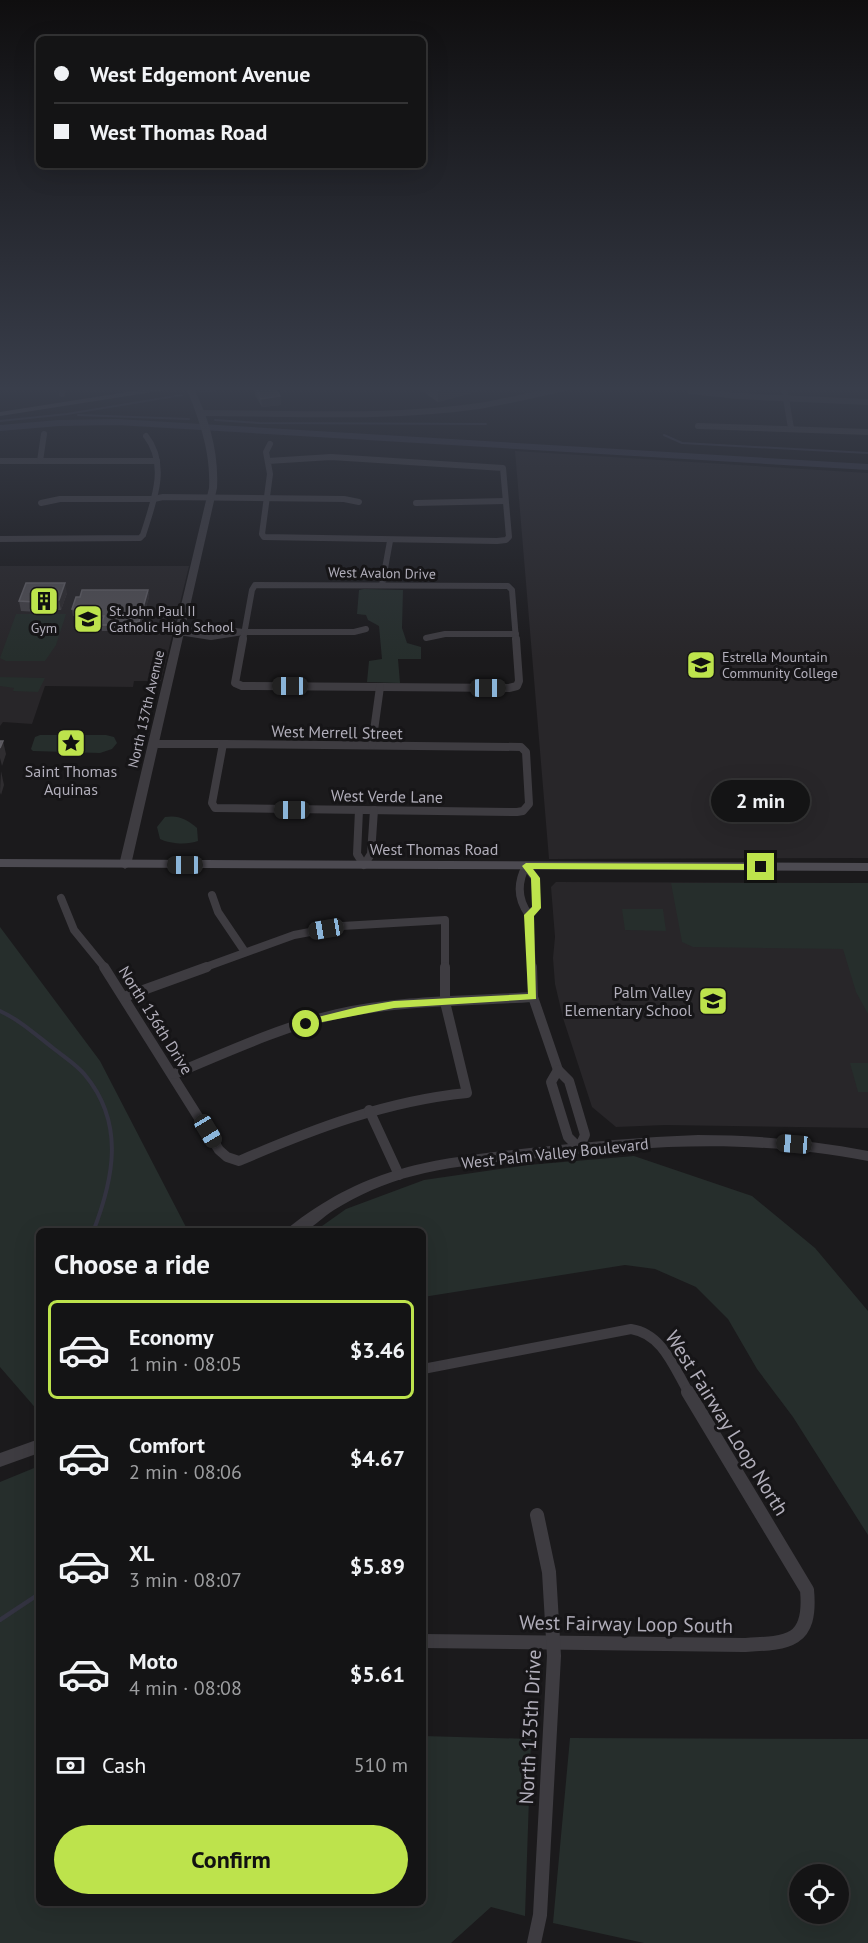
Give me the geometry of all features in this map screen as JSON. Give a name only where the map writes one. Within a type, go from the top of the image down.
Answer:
[{"type":"main road","name":"West Thomas Road","points":[[0,863],[868,867]]},
{"type":"street","points":[[0,539],[140,538],[143,536],[158,478]]},
{"type":"street","name":"North 137th Avenue","points":[[125,865],[211,499],[213,478]]},
{"type":"street","points":[[270,478],[262,534],[264,537],[390,541],[506,540],[509,537],[504,478]]},
{"type":"street","points":[[41,502],[60,499],[154,499],[164,502],[211,499],[258,502],[268,499],[344,499],[359,502]]},
{"type":"street","points":[[416,503],[506,501]]},
{"type":"street","points":[[382,585],[390,541]]},
{"type":"street","name":"West Avalon Drive","points":[[243,632],[255,585],[382,585],[508,586],[512,590],[516,634]]},
{"type":"street","points":[[179,632],[191,636],[233,636],[243,632],[354,632],[366,629]]},
{"type":"street","points":[[243,632],[235,683],[242,686],[517,686],[519,681],[516,634],[445,634],[426,638]]},
{"type":"street","points":[[372,746],[380,687]]},
{"type":"street","name":"West Merrell Street","points":[[153,744],[521,747],[526,752],[529,804],[523,811]]},
{"type":"street","name":"West Verde Lane","points":[[223,744],[212,803],[214,808],[523,811]]},
{"type":"street","points":[[359,810],[357,854],[364,865],[371,854],[374,810]]},
{"type":"street","points":[[529,915],[537,908],[535,878],[526,866],[519,877],[520,905],[529,915],[533,997],[558,1070],[569,1081],[585,1135],[579,1148],[568,1137],[551,1082],[558,1070]]},
{"type":"street","points":[[212,895],[218,912],[245,952]]},
{"type":"street","name":"North 136th Drive","points":[[61,898],[74,930],[99,958],[174,1074],[219,1150],[227,1157],[239,1161],[321,1126],[369,1110]]},
{"type":"street","points":[[124,997],[294,935],[342,926],[445,920],[445,1002],[467,1093],[428,1095],[369,1110],[399,1175]]},
{"type":"street","points":[[174,1074],[252,1042],[324,1018],[394,1004],[533,997]]},
{"type":"street","name":"West Palm Valley Boulevard","points":[[299,1228],[345,1197],[383,1179],[445,1164],[579,1148],[668,1141],[766,1141],[841,1150],[868,1156]]},
{"type":"street","name":"West Fairway Loop North","points":[[426,1369],[592,1335],[631,1329],[644,1331],[658,1341],[807,1590],[810,1609]]},
{"type":"street","points":[[0,1460],[36,1447]]},
{"type":"street","name":"North 135th Drive","points":[[534,1943],[540,1915],[556,1643],[553,1588],[547,1549],[537,1515]]},
{"type":"street","name":"West Fairway Loop South","points":[[426,1641],[744,1645],[784,1643],[804,1629],[810,1609]]},
{"type":"shaded area","name":"Estrella Mountain Community College","points":[[517,478],[868,478],[868,858],[549,859]]},
{"type":"shaded area","name":"St. John Paul II Catholic High School","points":[[0,566],[189,566],[161,681],[134,681],[133,687],[45,686],[32,724],[3,722],[0,726]]},
{"type":"shaded area","points":[[359,590],[403,590],[402,628],[407,643],[421,647],[421,659],[398,659],[400,683],[367,682],[369,661],[382,659],[379,626],[368,620],[366,615],[357,614]]},
{"type":"shaded area","points":[[16,614],[66,614],[56,645],[45,661],[6,661],[0,658]]},
{"type":"shaded area","points":[[0,677],[45,678],[38,692],[13,691],[14,688],[0,686]]},
{"type":"shaded area","points":[[40,735],[106,735],[114,737],[117,743],[112,749],[100,753],[33,751],[31,749],[35,737]]},
{"type":"shaded area","points":[[165,817],[178,817],[193,825],[197,828],[198,841],[179,843],[160,839],[157,827]]},
{"type":"shaded area","name":"Palm Valley Elementary School","points":[[556,882],[868,883],[868,1128],[665,1125],[616,1127],[592,1107],[563,1018],[555,984],[553,958],[555,937],[551,887]]},
{"type":"shaded area","points":[[671,883],[868,883],[868,1014],[856,992],[843,949],[693,947],[682,942]]},
{"type":"shaded area","points":[[622,909],[663,909],[666,931],[625,930]]},
{"type":"shaded area","points":[[0,927],[100,1061],[186,1228],[36,1228],[36,1409],[0,1367]]},
{"type":"shaded area","points":[[850,1063],[868,1063],[868,1092],[858,1092]]},
{"type":"shaded area","points":[[634,1156],[752,1196],[815,1248],[868,1311],[868,1535],[793,1417],[757,1369],[728,1319],[696,1287],[655,1269],[625,1265],[426,1297],[426,1228],[319,1228],[346,1209],[424,1180],[528,1165]]},
{"type":"shaded area","points":[[36,1467],[36,1906],[426,1906],[426,1736],[531,1739],[525,1916],[491,1907],[451,1943],[0,1943],[0,1482]]},
{"type":"shaded area","points":[[570,1738],[868,1739],[868,1943],[644,1943],[553,1923]]},
{"type":"building","points":[[26,583],[65,583],[59,600],[19,601]]},
{"type":"building","points":[[82,590],[148,590],[139,622],[130,622],[129,625],[101,625],[104,616],[90,616],[92,609],[72,609],[76,597],[80,597]]},
{"type":"waterway","points":[[0,1011],[21,1023],[78,1067],[98,1093],[111,1132],[112,1151],[106,1191],[94,1228]]},
{"type":"waterway","points":[[0,1620],[36,1596]]},
{"type":"place","name":"Gym","points":[[44,601]]},
{"type":"place","name":"St. John Paul II Catholic High School","points":[[88,619]]},
{"type":"place","name":"Estrella Mountain Community College","points":[[701,665]]},
{"type":"place","name":"Saint Thomas Aquinas","points":[[71,743]]},
{"type":"place","name":"Palm Valley Elementary School","points":[[713,1001]]},
{"type":"route","points":[[306,1024],[358,1010],[394,1004],[533,997],[529,915],[537,908],[535,878],[526,866],[761,867]]}]
